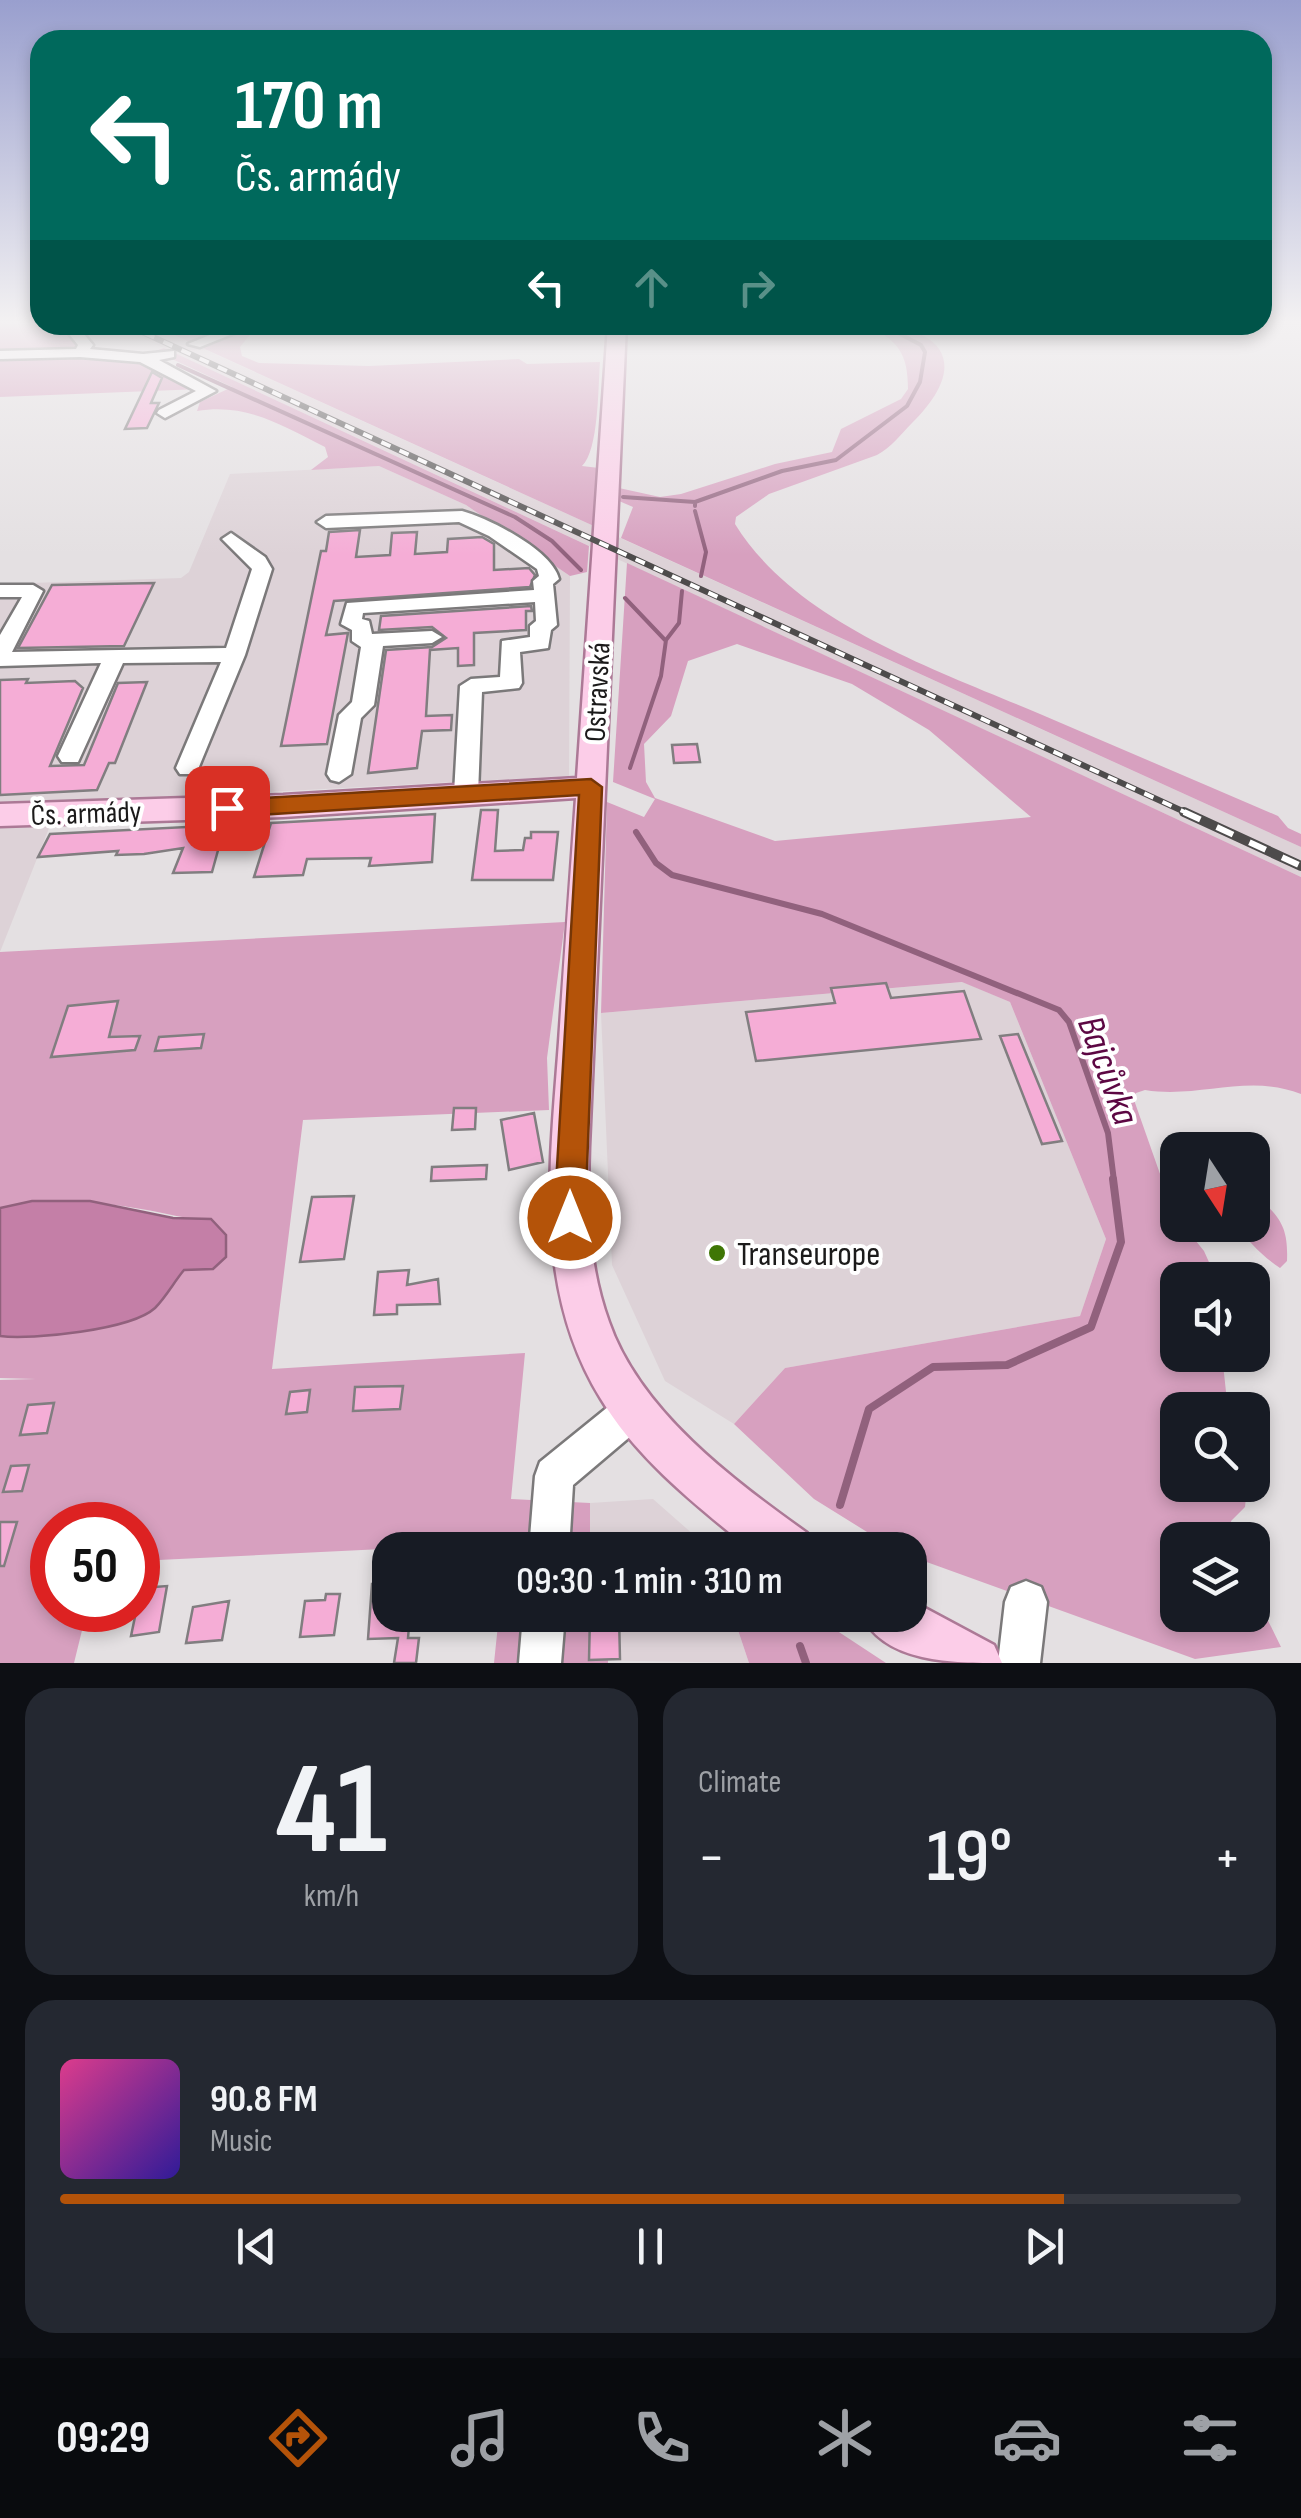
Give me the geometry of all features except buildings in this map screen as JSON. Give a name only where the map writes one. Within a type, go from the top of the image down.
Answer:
[{"type":"main road","name":"Ostravská","points":[[613,401],[570,1218],[578,1291],[595,1340],[632,1410],[666,1450],[768,1532]]},
{"type":"main road","name":"Čs. armády","points":[[0,816],[250,808],[591,787]]},
{"type":"main road","points":[[919,1632],[976,1663]]},
{"type":"street","points":[[165,412],[188,401]]},
{"type":"street","points":[[326,522],[462,516],[496,532],[546,566],[549,579],[543,581],[547,625],[540,626],[541,643],[510,646],[511,683],[471,686],[466,794]]},
{"type":"street","points":[[188,768],[234,655],[262,569],[258,561],[230,539]]},
{"type":"street","points":[[0,591],[33,591],[33,596],[0,656],[234,655]]},
{"type":"street","points":[[432,637],[362,640],[362,625],[352,624],[354,607],[544,595]]},
{"type":"street","points":[[339,774],[350,715],[363,704],[373,640]]},
{"type":"street","points":[[70,756],[115,656]]},
{"type":"street","points":[[550,1532],[554,1476],[632,1410]]},
{"type":"street","points":[[1018,1663],[1026,1602]]},
{"type":"street","points":[[540,1663],[543,1632]]},
{"type":"shaded area","points":[[277,401],[318,401],[1301,847],[1301,877]]},
{"type":"shaded area","points":[[277,401],[589,546],[587,572],[570,576],[466,505],[379,466],[311,470],[328,457],[325,447],[248,413],[197,411],[200,402]]},
{"type":"shaded area","points":[[318,401],[598,401],[592,446],[582,466],[599,468],[596,527]]},
{"type":"shaded area","points":[[898,401],[931,401],[896,441],[877,455],[769,494],[736,517],[735,524],[761,559],[794,589],[831,616],[914,661],[1278,816],[1288,828],[1301,834],[1301,847],[621,538],[633,507],[619,501],[619,488],[660,497],[681,494],[775,464],[832,452],[841,429]]},
{"type":"shaded area","points":[[379,466],[466,505],[570,576],[569,776],[59,803],[0,952],[0,584],[181,578],[189,572],[230,474]]},
{"type":"shaded area","points":[[627,563],[1301,877],[1301,1094],[1281,1088],[1243,1086],[1145,1090],[1136,1093],[1134,1100],[1160,1174],[1160,1242],[1197,1242],[1209,1262],[1160,1262],[1160,1372],[1224,1372],[1226,1392],[1160,1392],[1160,1502],[1246,1502],[1231,1522],[1160,1522],[1160,1632],[1270,1632],[1270,1625],[1281,1647],[1195,1659],[927,1562],[927,1532],[867,1532],[814,1499],[734,1424],[785,1368],[1080,1316],[1106,1239],[1010,1002],[962,982],[601,1013],[607,802],[644,817],[655,799],[613,782]],"holes":[[[737,644],[852,684],[929,730],[1031,817],[775,841],[655,798],[646,782],[644,744],[671,716],[688,661]]]},
{"type":"shaded area","points":[[565,922],[547,1058],[549,1110],[303,1120],[272,1369],[525,1353],[511,1499],[590,1503],[590,1532],[372,1532],[372,1550],[160,1560],[160,1502],[30,1502],[30,1632],[82,1632],[74,1663],[0,1663],[0,1380],[36,1379],[0,1378],[0,1336],[57,1335],[125,1322],[155,1308],[184,1270],[213,1269],[211,1220],[88,1203],[34,1203],[0,1208],[0,952]]},
{"type":"shaded area","points":[[963,982],[1010,1002],[1106,1239],[1080,1316],[785,1368],[734,1424],[665,1381],[612,1265],[601,1013]]},
{"type":"shaded area","points":[[32,1201],[90,1201],[173,1218],[211,1219],[226,1235],[226,1257],[213,1269],[184,1270],[155,1308],[143,1316],[104,1328],[57,1335],[0,1336],[0,1208]]},
{"type":"shaded area","points":[[1270,1210],[1285,1236],[1287,1261],[1280,1268],[1250,1242],[1270,1242]]},
{"type":"shaded area","points":[[653,1499],[691,1532],[590,1532],[590,1503]]},
{"type":"shaded area","points":[[497,1632],[589,1632],[589,1660],[608,1660],[608,1663],[494,1663]]},
{"type":"shaded area","points":[[589,1632],[739,1632],[749,1663],[589,1660]]},
{"type":"shaded area","points":[[739,1632],[839,1632],[886,1663],[749,1663]]},
{"type":"waterway","points":[[257,401],[515,517],[552,541],[581,570]]},
{"type":"waterway","name":"Bajcůvka","points":[[695,502],[782,471],[836,460],[910,401]]},
{"type":"waterway","points":[[623,497],[695,502]]},
{"type":"waterway","name":"Bajcůvka","points":[[695,511],[706,552],[701,576]]},
{"type":"waterway","name":"Bajcůvka","points":[[630,768],[661,676],[666,640],[679,623],[682,591]]},
{"type":"waterway","points":[[625,598],[665,640]]},
{"type":"waterway","name":"Bajcůvka","points":[[636,832],[656,863],[672,875],[822,914],[1059,1010],[1069,1022],[1108,1133],[1114,1181]]},
{"type":"waterway","name":"Bajcůvka","points":[[840,1505],[869,1409],[933,1367],[1007,1365],[1091,1327],[1121,1242],[1113,1179]]},
{"type":"waterway","name":"Bajcůvka","points":[[800,1646],[806,1663]]},
{"type":"railway","points":[[291,401],[1189,814]]},
{"type":"railway","points":[[1184,812],[1301,866]]},
{"type":"place","name":"Transeurope","points":[[717,1253]]},
{"type":"route","points":[[227,808],[591,787],[570,1218]]}]
